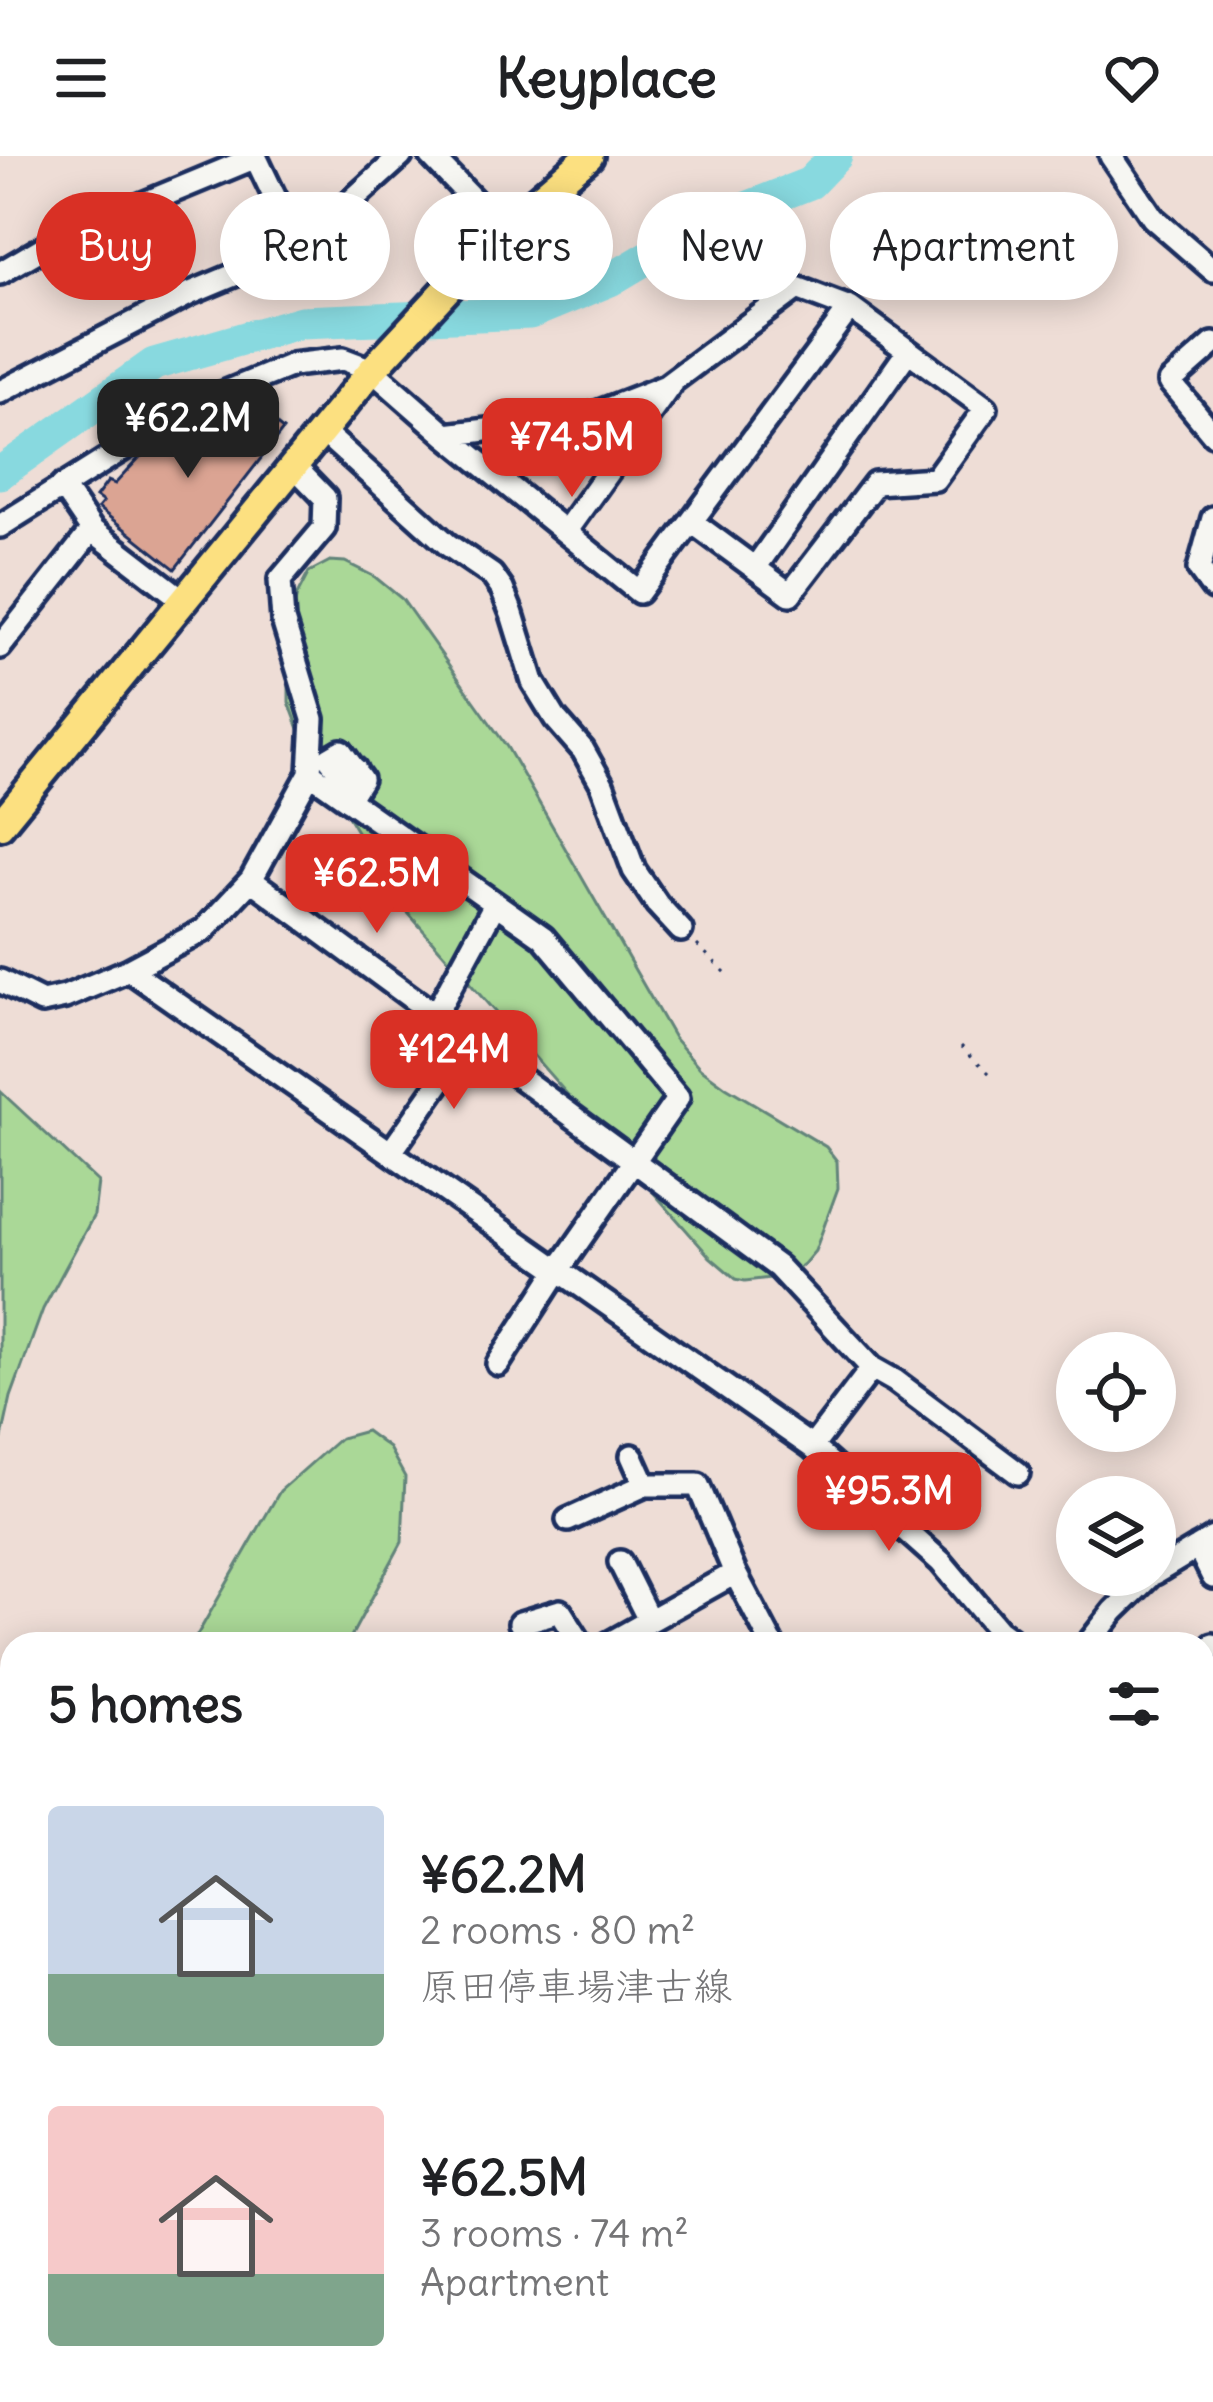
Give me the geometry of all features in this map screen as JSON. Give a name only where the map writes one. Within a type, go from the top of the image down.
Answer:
[{"type":"main road","points":[[547,192],[589,156]]},
{"type":"main road","points":[[0,825],[292,465],[438,300]]},
{"type":"street","points":[[361,192],[401,156]]},
{"type":"street","points":[[430,156],[465,192]]},
{"type":"street","points":[[1111,156],[1153,218],[1213,271]]},
{"type":"street","points":[[0,273],[58,239],[256,157],[272,192]]},
{"type":"street","points":[[0,392],[220,281]]},
{"type":"street","points":[[446,435],[584,418],[666,386],[796,288],[850,308],[986,408],[935,479],[875,483],[790,594],[692,522]]},
{"type":"street","points":[[0,526],[190,407],[292,365],[343,359],[378,364],[446,435],[639,592],[850,308]]},
{"type":"street","points":[[1213,344],[1170,382],[1213,434]]},
{"type":"street","points":[[755,568],[908,351]]},
{"type":"street","points":[[565,532],[675,379]]},
{"type":"street","points":[[322,431],[448,545],[492,575],[512,614],[533,682],[555,718],[584,750],[634,870],[681,930]]},
{"type":"street","points":[[0,981],[42,1002],[64,997],[129,970],[204,930],[251,880],[310,773],[314,719],[284,620],[280,580],[324,528],[325,498],[292,465]]},
{"type":"street","points":[[62,485],[92,530],[184,600]]},
{"type":"street","points":[[1213,518],[1198,569],[1213,588]]},
{"type":"street","points":[[0,647],[92,530]]},
{"type":"street","points":[[348,800],[361,779],[355,769]]},
{"type":"street","points":[[310,773],[543,937],[678,1098],[498,1364]]},
{"type":"street","points":[[251,880],[778,1267],[872,1368],[1018,1473]]},
{"type":"street","points":[[436,1013],[495,904]]},
{"type":"street","points":[[129,970],[812,1447],[941,1562],[1001,1632]]},
{"type":"street","points":[[391,1152],[470,1039]]},
{"type":"street","points":[[812,1447],[872,1368]]},
{"type":"street","points":[[632,1456],[645,1485]]},
{"type":"street","points":[[568,1520],[645,1485],[698,1485],[766,1632]]},
{"type":"street","points":[[1176,1560],[1205,1543],[1213,1577]]},
{"type":"street","points":[[620,1562],[649,1620]]},
{"type":"street","points":[[628,1632],[735,1573]]},
{"type":"street","points":[[1097,1632],[1130,1596]]},
{"type":"street","points":[[520,1624],[560,1611],[573,1632]]},
{"type":"path","points":[[681,930],[726,973]]},
{"type":"path","points":[[961,1046],[990,1074]]},
{"type":"green space","points":[[330,561],[345,562],[375,577],[402,599],[507,747],[674,1038],[700,1068],[826,1147],[837,1161],[838,1188],[815,1251],[788,1276],[736,1279],[710,1257],[402,906],[305,745],[289,702],[289,628],[297,595],[309,572]]},
{"type":"green space","points":[[0,1091],[98,1182],[94,1215],[43,1309],[11,1397],[0,1447]]},
{"type":"green space","points":[[366,1431],[389,1448],[405,1477],[402,1542],[353,1632],[199,1632],[280,1491],[340,1438]]},
{"type":"building","points":[[245,400],[283,430],[175,569],[98,508],[103,502],[96,497],[108,481],[115,484],[140,457]]},
{"type":"waterway","points":[[0,473],[154,364],[301,322],[530,313],[610,280],[701,226],[810,183],[836,156]]}]
